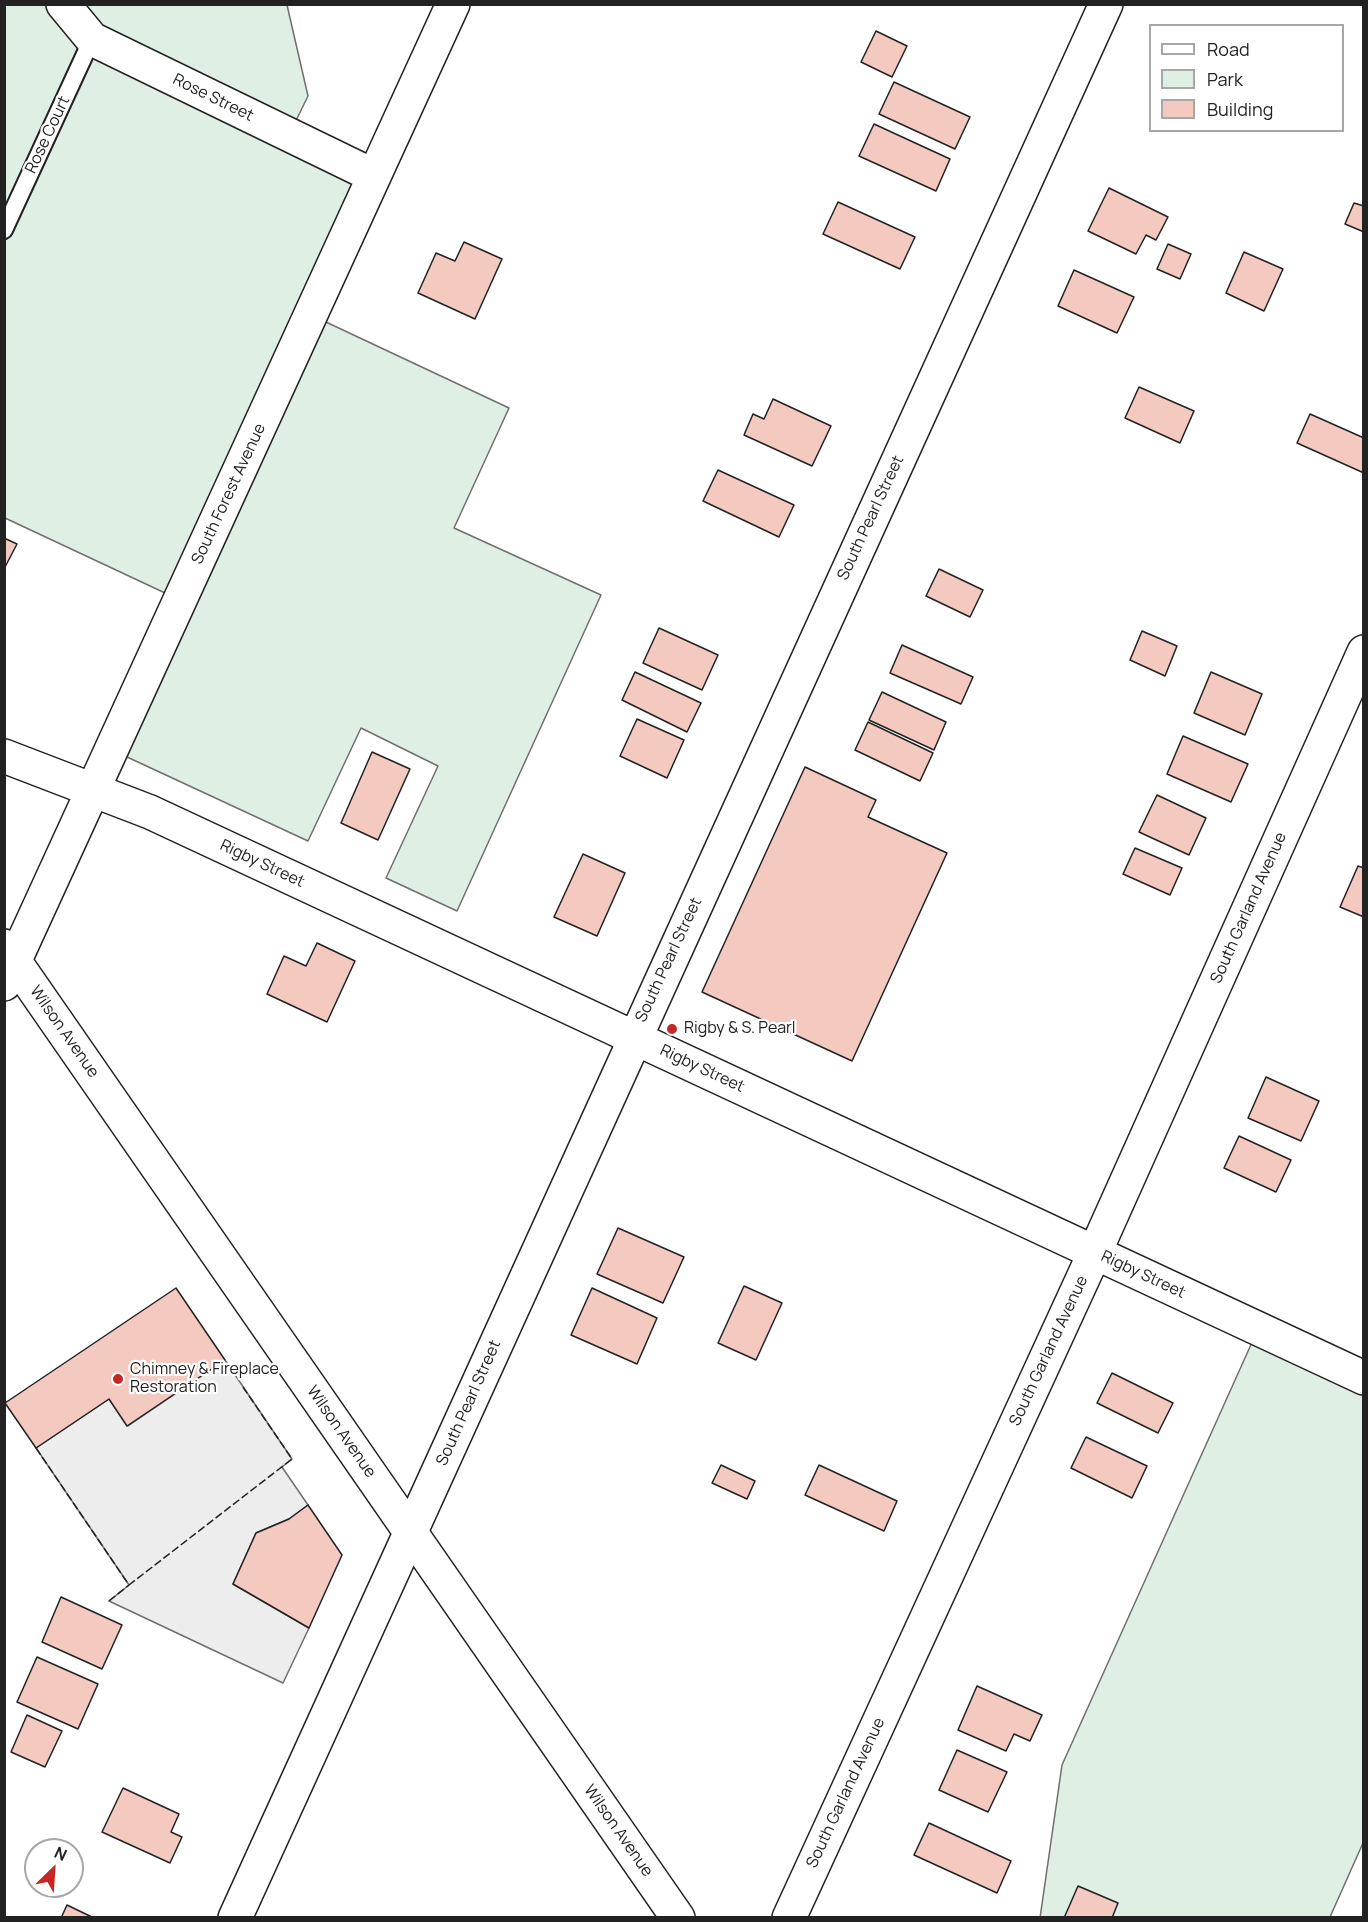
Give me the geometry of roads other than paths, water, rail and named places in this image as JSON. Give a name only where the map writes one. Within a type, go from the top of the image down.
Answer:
[{"type":"street","name":"Rose Street","points":[[63,4],[92,39],[374,176]]},
{"type":"street","name":"South Forest Avenue","points":[[8,964],[93,791],[453,4]]},
{"type":"street","name":"South Pearl Street","points":[[235,1917],[1106,4]]},
{"type":"street","name":"South Garland Avenue","points":[[789,1917],[1095,1252],[1364,652]]},
{"type":"street","name":"Rigby Street","points":[[4,756],[150,812],[1364,1378]]},
{"type":"street","name":"Wilson Avenue","points":[[8,964],[678,1917]]},
{"type":"lane","name":"Rose Court","points":[[4,230],[92,39]]},
{"type":"place","name":"Rigby & S. Pearl","points":[[672,1029]]},
{"type":"place","name":"Chimney & Fireplace Restoration","points":[[118,1379]]}]
